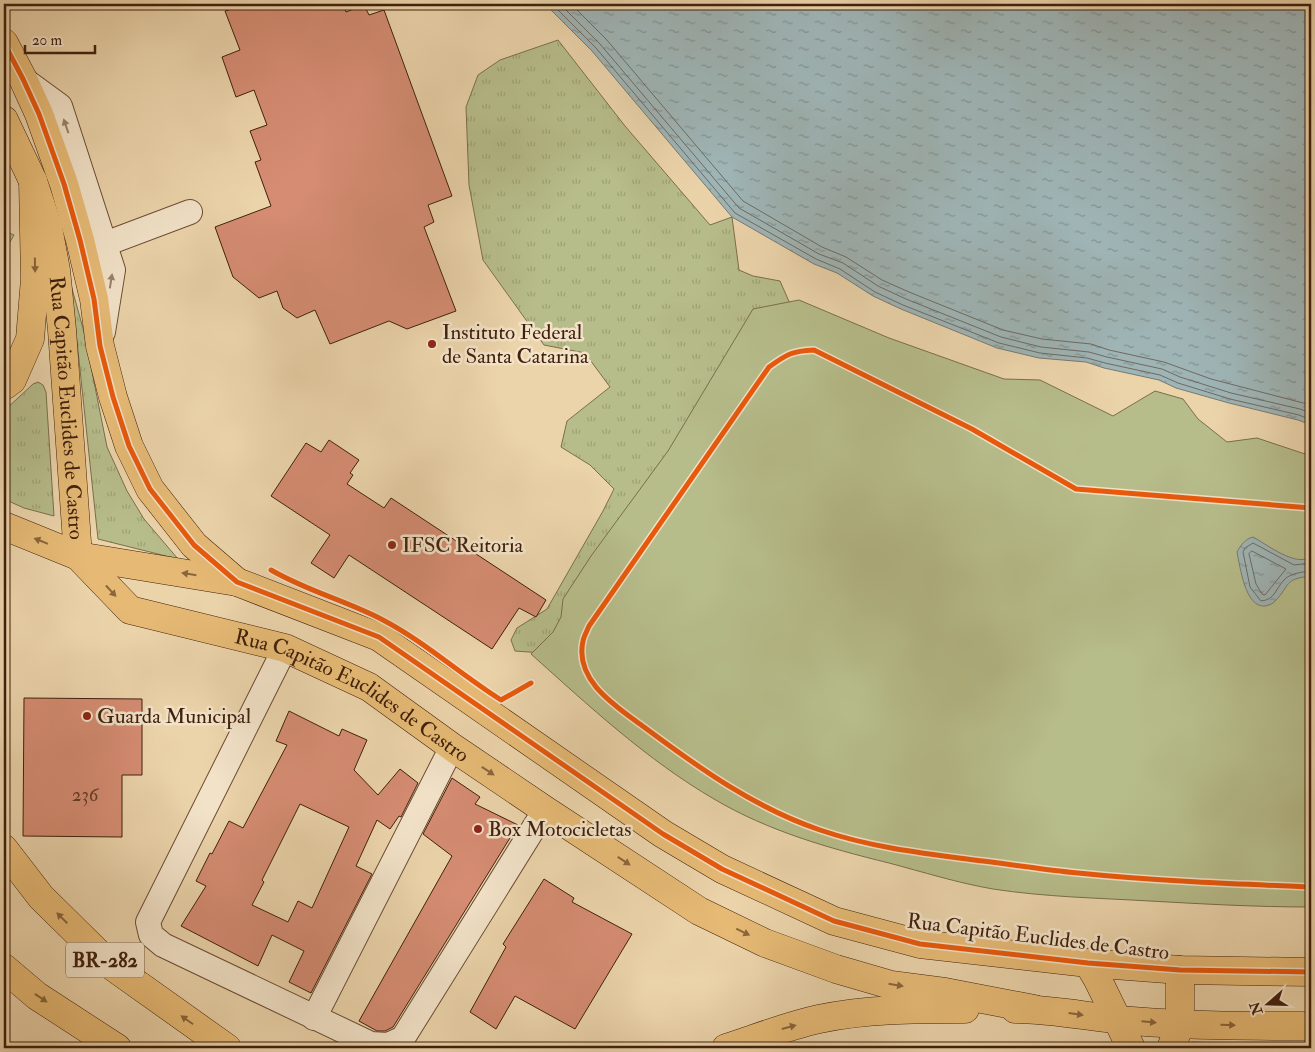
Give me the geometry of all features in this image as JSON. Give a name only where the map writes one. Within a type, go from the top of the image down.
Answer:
[{"type":"main road","name":"Rua Capitão Euclides de Castro","points":[[4,43],[24,79],[39,114],[64,184],[94,299],[100,346],[113,398],[129,446],[150,489],[194,545],[237,582],[379,637],[663,834],[722,869],[834,921],[920,944],[1088,963],[1180,970],[1311,972]]},
{"type":"main road","name":"Rua Capitão Euclides de Castro","points":[[4,120],[33,181],[48,227],[56,270],[78,556],[130,610],[285,648],[369,687],[452,747],[699,911],[765,942],[836,970],[891,985],[945,992],[1034,1009]]},
{"type":"main road","points":[[4,386],[12,380],[30,339],[35,280],[33,181]]},
{"type":"main road","points":[[4,526],[78,556],[237,582]]},
{"type":"main road","name":"BR-282","points":[[4,849],[40,897],[109,964],[227,1048]]},
{"type":"main road","points":[[1088,963],[1131,1048]]},
{"type":"main road","name":"BR-282","points":[[4,968],[37,996],[117,1048]]},
{"type":"main road","points":[[1176,1037],[1180,970]]},
{"type":"main road","points":[[726,1048],[819,1019],[852,1014],[919,1009],[1034,1009],[1118,1020],[1176,1037],[1311,1026]]},
{"type":"lane","points":[[24,79],[60,106],[113,270],[100,346]]},
{"type":"lane","points":[[105,244],[190,212]]},
{"type":"lane","points":[[285,648],[148,922],[151,935],[163,945],[371,1044],[388,1045],[402,1038],[545,810]]},
{"type":"lane","points":[[314,1018],[452,747]]},
{"type":"green space","points":[[558,40],[625,126],[710,225],[732,217],[739,270],[753,276],[780,281],[794,313],[543,653],[515,651],[511,640],[517,628],[547,609],[614,489],[590,465],[561,447],[567,421],[610,387],[585,353],[544,345],[483,260],[469,185],[466,107],[478,75],[500,60]]},
{"type":"green space","points":[[4,206],[8,216],[7,232],[14,235],[7,247],[4,341]]},
{"type":"green space","points":[[71,285],[84,332],[107,447],[127,491],[144,519],[178,559],[98,539]]},
{"type":"green space","points":[[799,300],[889,338],[1004,379],[1040,380],[1113,416],[1155,391],[1183,399],[1198,419],[1227,442],[1257,438],[1311,456],[1311,907],[1190,903],[1013,892],[954,881],[821,845],[756,820],[689,784],[642,750],[531,654],[553,632],[561,617],[563,599],[591,556],[668,451],[753,309]]},
{"type":"green space","points":[[38,382],[43,385],[46,392],[54,516],[24,508],[4,499],[4,411],[33,384]]},
{"type":"green space","points":[[1191,1042],[1311,1046],[1311,1048],[1186,1048]]},
{"type":"water","points":[[545,4],[1311,4],[1311,425],[1176,388],[1159,380],[1104,368],[1086,362],[1039,358],[997,348],[901,309],[873,296],[837,273],[814,264],[732,217],[592,51]]},
{"type":"water","points":[[1253,537],[1290,557],[1305,559],[1311,557],[1311,576],[1292,581],[1274,602],[1265,606],[1258,605],[1248,593],[1237,552],[1248,539]]},
{"type":"building","points":[[227,4],[343,4],[346,12],[364,5],[369,15],[384,10],[452,196],[428,205],[434,222],[424,227],[456,311],[407,329],[389,321],[330,344],[315,310],[297,318],[283,308],[277,291],[259,298],[233,277],[215,227],[271,206],[255,162],[261,160],[250,131],[267,125],[254,90],[236,97],[222,57],[240,50],[225,11],[229,10]]},
{"type":"building","name":"IFSC Reitoria","points":[[329,440],[359,460],[350,473],[353,475],[347,484],[384,508],[391,498],[546,600],[536,617],[519,608],[492,649],[349,555],[334,578],[311,563],[330,535],[271,496],[306,443],[321,452]]},
{"type":"building","points":[[24,698],[142,699],[142,775],[122,775],[122,837],[23,836]]},
{"type":"building","points":[[289,711],[339,736],[342,729],[367,740],[354,770],[378,795],[400,769],[418,783],[401,817],[399,816],[390,829],[377,820],[356,866],[372,874],[311,993],[289,982],[304,951],[272,935],[258,966],[181,926],[206,886],[196,881],[210,853],[212,854],[229,821],[243,828],[287,745],[276,741]],"holes":[[[300,804],[349,827],[312,908],[298,901],[288,922],[252,905],[264,882],[262,880]]]},
{"type":"building","points":[[452,778],[480,797],[475,804],[518,825],[393,1027],[385,1031],[377,1031],[359,1021],[452,856],[423,834]]},
{"type":"building","points":[[544,879],[574,898],[572,902],[632,934],[575,1029],[515,996],[496,1029],[470,1012],[506,947],[503,944]]},
{"type":"cycle path","points":[[4,43],[39,114],[64,184],[94,299],[100,346],[113,397],[129,446],[150,489],[194,545],[237,582],[379,637],[663,834],[722,869],[834,921],[920,944],[1088,963],[1180,970],[1311,972]]},
{"type":"cycle path","points":[[1311,508],[1076,489],[972,429],[814,350],[795,352],[785,356],[769,367],[589,626],[583,641],[582,655],[591,681],[610,702],[622,711],[728,786],[750,799],[820,830],[901,850],[1066,872],[1166,880],[1311,887]]},
{"type":"cycle path","points":[[271,570],[383,620],[428,648],[501,700],[531,683]]},
{"type":"place","name":"Instituto Federal de Santa Catarina","points":[[432,344]]},
{"type":"place","name":"IFSC Reitoria","points":[[392,545]]},
{"type":"place","name":"Guarda Municipal","points":[[87,716]]},
{"type":"place","name":"Box Motocicletas","points":[[478,829]]}]
